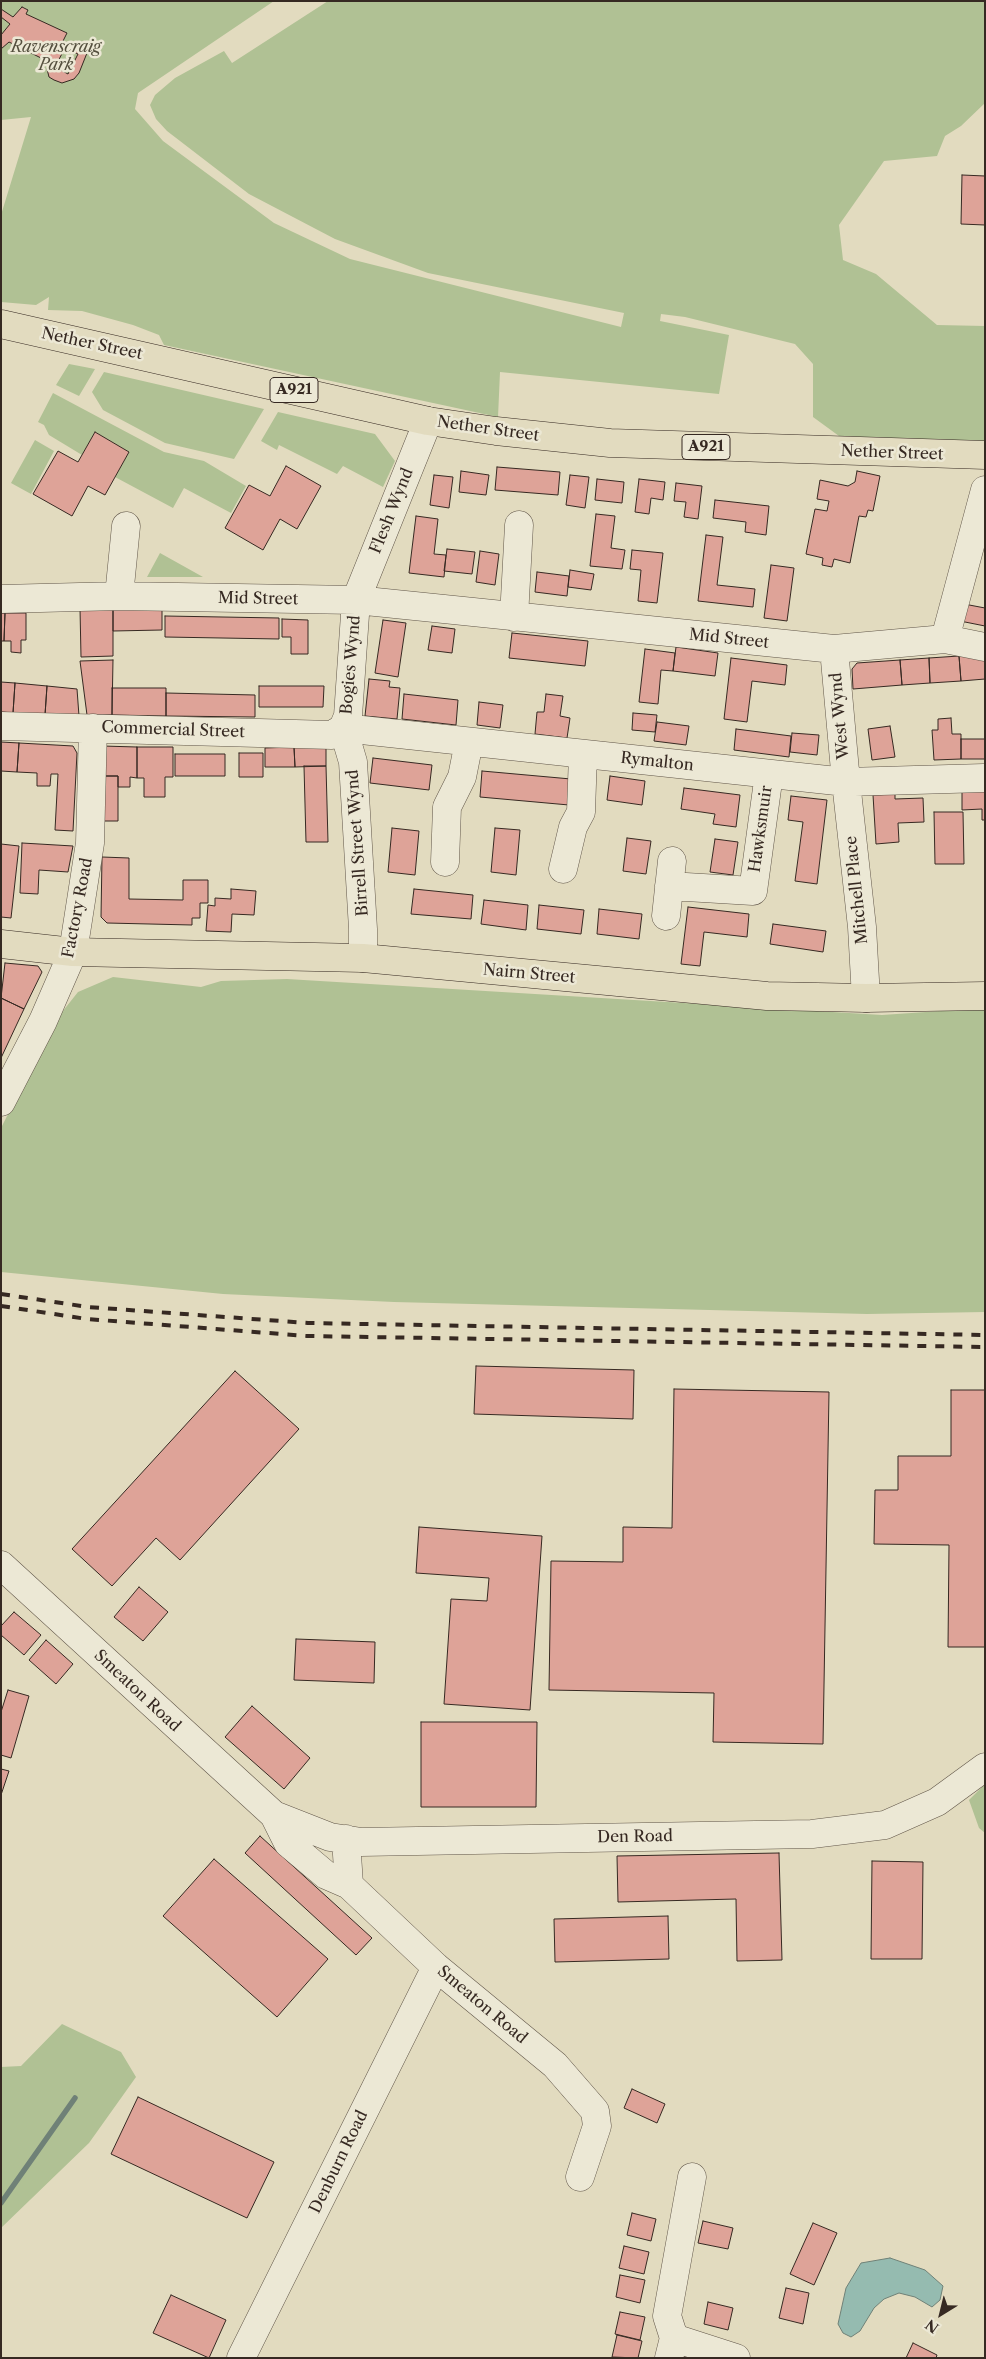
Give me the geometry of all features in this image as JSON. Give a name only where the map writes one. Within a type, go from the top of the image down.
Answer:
[{"type":"main road","name":"Nether Street","points":[[1,324],[428,421],[496,431],[610,443],[985,455]]},
{"type":"main road","name":"Nairn Street","points":[[1,944],[73,952],[363,958],[767,996],[866,998],[985,996]]},
{"type":"street","name":"Flesh Wynd","points":[[356,600],[428,421]]},
{"type":"street","points":[[945,638],[985,490]]},
{"type":"street","points":[[514,616],[519,525]]},
{"type":"street","points":[[119,596],[126,526]]},
{"type":"street","name":"Mid Street","points":[[1,599],[119,596],[356,600],[834,649],[945,638],[985,646]]},
{"type":"street","name":"Bogies Wynd","points":[[343,728],[348,716],[356,600]]},
{"type":"street","name":"West Wynd","points":[[834,649],[846,782]]},
{"type":"street","name":"Commercial Street","points":[[1,726],[332,734],[343,728]]},
{"type":"street","name":"Factory Road","points":[[1,1102],[44,1021],[73,952],[90,843],[93,728]]},
{"type":"street","name":"Rymalton","points":[[343,728],[846,782],[984,778]]},
{"type":"street","name":"Birrell Street Wynd","points":[[343,728],[353,762],[363,958]]},
{"type":"street","points":[[445,862],[447,807],[462,777],[469,742]]},
{"type":"street","points":[[562,869],[573,827],[581,812],[583,754]]},
{"type":"street","name":"Hawksmuir","points":[[666,916],[671,874],[753,891],[768,774]]},
{"type":"street","name":"Mitchell Place","points":[[846,782],[862,927],[866,998]]},
{"type":"street","name":"Smeaton Road","points":[[1,1565],[274,1815],[288,1843],[326,1875],[349,1886],[436,1967],[555,2066],[595,2111],[598,2126],[580,2177]]},
{"type":"street","name":"Den Road","points":[[274,1815],[330,1837],[361,1842],[812,1834],[885,1825],[937,1802],[985,1768]]},
{"type":"street","points":[[346,1840],[349,1886]]},
{"type":"street","name":"Denburn Road","points":[[241,2358],[436,1967]]},
{"type":"street","points":[[692,2177],[667,2316],[672,2348],[736,2358]]},
{"type":"green space","name":"Ravenscraig Park","points":[[1,1],[274,1],[138,93],[135,109],[163,141],[274,223],[350,259],[621,327],[624,313],[428,273],[335,239],[249,194],[167,131],[156,119],[150,105],[155,95],[175,78],[224,51],[232,63],[328,1],[985,1],[985,103],[961,126],[945,136],[937,156],[884,161],[839,225],[843,260],[876,274],[937,325],[985,326],[985,446],[839,436],[813,417],[813,364],[795,344],[685,317],[661,314],[660,321],[729,335],[719,394],[500,372],[498,417],[164,345],[159,335],[133,325],[82,311],[48,310],[49,297],[36,305],[1,302],[1,215],[31,117],[1,120]]},
{"type":"green space","points":[[69,364],[95,369],[79,396],[56,385]]},
{"type":"green space","points":[[104,372],[264,409],[234,459],[165,443],[103,410],[92,392]]},
{"type":"green space","points":[[53,393],[164,452],[204,461],[246,486],[231,513],[184,488],[173,508],[115,477],[129,452],[95,432],[82,455],[49,435],[44,425],[38,422]]},
{"type":"green space","points":[[278,412],[375,434],[395,461],[383,487],[343,466],[337,474],[279,445],[277,450],[261,441]]},
{"type":"green space","points":[[35,440],[54,451],[31,494],[11,483]]},
{"type":"green space","points":[[160,553],[203,577],[147,577]]},
{"type":"green space","points":[[113,977],[201,987],[221,981],[287,979],[882,1015],[985,1008],[985,1312],[867,1314],[394,1302],[223,1294],[1,1272],[1,1128],[55,1021],[78,992]]},
{"type":"green space","points":[[985,1784],[985,1833],[979,1828],[969,1800]]},
{"type":"green space","points":[[62,2024],[121,2052],[136,2077],[89,2143],[1,2228],[1,2067],[21,2066]]},
{"type":"water","points":[[890,2258],[925,2270],[943,2286],[940,2300],[932,2307],[915,2297],[899,2293],[884,2299],[874,2308],[860,2331],[851,2337],[843,2333],[838,2324],[846,2288],[861,2263]]},
{"type":"building","points":[[22,7],[28,10],[26,14],[67,33],[63,41],[87,53],[79,73],[74,79],[62,83],[54,80],[49,77],[47,69],[49,62],[9,42],[1,49],[1,35],[10,24],[1,17],[1,9],[13,17]],"holes":[[[65,48],[78,54],[68,74],[55,67]]]},
{"type":"building","points":[[962,175],[985,176],[985,225],[961,224]]},
{"type":"building","points":[[95,432],[129,452],[105,495],[88,486],[72,516],[33,494],[58,451],[78,462]]},
{"type":"building","points":[[286,466],[321,486],[297,529],[280,519],[263,550],[225,528],[249,485],[270,496]]},
{"type":"building","points":[[497,467],[560,472],[558,495],[495,490]]},
{"type":"building","points":[[461,471],[489,475],[486,495],[459,492]]},
{"type":"building","points":[[857,471],[880,476],[873,511],[868,510],[866,517],[859,516],[850,563],[834,559],[832,567],[822,565],[823,558],[806,554],[815,509],[827,511],[829,501],[817,499],[820,480],[848,486],[855,482]]},
{"type":"building","points":[[434,475],[453,477],[449,508],[430,505]]},
{"type":"building","points":[[570,475],[589,477],[585,508],[566,505]]},
{"type":"building","points":[[597,479],[624,482],[622,503],[595,500]]},
{"type":"building","points":[[639,479],[665,482],[663,500],[651,498],[649,514],[635,512]]},
{"type":"building","points":[[676,483],[702,486],[698,519],[684,517],[686,502],[674,501]]},
{"type":"building","points":[[715,500],[769,506],[766,535],[745,532],[746,522],[713,518]]},
{"type":"building","points":[[596,514],[615,516],[611,548],[625,550],[622,569],[590,566]]},
{"type":"building","points":[[416,516],[438,519],[434,554],[446,555],[444,577],[409,573]]},
{"type":"building","points":[[706,535],[723,537],[717,585],[755,589],[753,607],[698,601]]},
{"type":"building","points":[[447,549],[475,552],[472,574],[444,571]]},
{"type":"building","points":[[632,550],[663,553],[657,603],[638,601],[641,570],[630,569]]},
{"type":"building","points":[[480,551],[499,554],[495,585],[476,582]]},
{"type":"building","points":[[771,565],[794,568],[787,621],[764,618]]},
{"type":"building","points":[[570,570],[594,574],[591,590],[568,587]]},
{"type":"building","points":[[537,572],[569,576],[567,596],[535,592]]},
{"type":"building","points":[[964,604],[985,608],[985,626],[960,621]]},
{"type":"building","points":[[80,608],[113,608],[113,656],[81,657]]},
{"type":"building","points":[[113,608],[162,608],[162,630],[113,631]]},
{"type":"building","points":[[1,613],[5,613],[4,641],[1,641]]},
{"type":"building","points":[[5,613],[26,613],[26,640],[21,640],[21,653],[11,652],[11,641],[4,641]]},
{"type":"building","points":[[165,616],[279,618],[279,639],[165,637]]},
{"type":"building","points":[[282,619],[308,620],[308,654],[291,654],[291,637],[282,637]]},
{"type":"building","points":[[383,620],[406,623],[398,677],[375,673]]},
{"type":"building","points":[[432,626],[455,629],[452,653],[428,650]]},
{"type":"building","points":[[512,633],[588,641],[585,666],[509,658]]},
{"type":"building","points":[[676,647],[718,653],[715,676],[673,671]]},
{"type":"building","points":[[645,649],[675,653],[673,671],[661,670],[658,704],[639,702]]},
{"type":"building","points":[[985,655],[985,679],[961,681],[959,656]]},
{"type":"building","points":[[959,656],[961,681],[930,683],[929,658]]},
{"type":"building","points":[[731,658],[787,665],[785,685],[752,681],[747,722],[724,719]]},
{"type":"building","points":[[929,658],[930,683],[902,685],[900,660]]},
{"type":"building","points":[[113,660],[112,715],[87,715],[80,661]]},
{"type":"building","points":[[900,660],[902,685],[853,689],[852,669],[857,663]]},
{"type":"building","points":[[369,679],[390,681],[389,687],[400,688],[397,719],[365,716]]},
{"type":"building","points":[[1,682],[15,683],[13,713],[1,712]]},
{"type":"building","points":[[15,683],[47,686],[45,715],[13,713]]},
{"type":"building","points":[[47,686],[77,689],[79,716],[45,715]]},
{"type":"building","points":[[259,686],[324,686],[323,707],[259,707]]},
{"type":"building","points":[[112,688],[166,688],[166,716],[112,715]]},
{"type":"building","points":[[166,693],[255,695],[255,717],[166,716]]},
{"type":"building","points":[[404,694],[458,700],[456,725],[402,719]]},
{"type":"building","points":[[546,694],[563,696],[560,716],[570,718],[567,738],[535,734],[537,712],[544,712]]},
{"type":"building","points":[[479,702],[503,705],[500,728],[477,725]]},
{"type":"building","points":[[633,713],[657,715],[655,732],[632,730]]},
{"type":"building","points":[[951,718],[952,734],[961,734],[961,759],[934,760],[932,730],[938,730],[938,719]]},
{"type":"building","points":[[657,722],[689,726],[686,745],[654,741]]},
{"type":"building","points":[[890,726],[895,757],[872,760],[868,729]]},
{"type":"building","points":[[736,729],[791,736],[789,757],[734,750]]},
{"type":"building","points":[[792,733],[819,735],[817,755],[790,752]]},
{"type":"building","points":[[961,739],[985,739],[985,759],[961,759]]},
{"type":"building","points":[[1,742],[19,743],[17,772],[1,771]]},
{"type":"building","points":[[19,743],[73,746],[77,753],[73,831],[55,830],[58,774],[51,774],[50,786],[37,786],[37,773],[17,772]]},
{"type":"building","points":[[102,746],[137,747],[137,778],[130,777],[130,787],[118,787],[118,776],[102,776]]},
{"type":"building","points":[[137,747],[173,747],[173,777],[165,777],[165,797],[144,797],[144,778],[137,778]]},
{"type":"building","points":[[294,747],[326,747],[326,766],[295,767]]},
{"type":"building","points":[[294,747],[295,767],[265,767],[265,748]]},
{"type":"building","points":[[239,753],[263,753],[263,777],[239,777]]},
{"type":"building","points":[[175,754],[225,754],[225,776],[175,776]]},
{"type":"building","points":[[373,758],[432,765],[429,790],[370,783]]},
{"type":"building","points":[[304,766],[326,766],[328,842],[306,842]]},
{"type":"building","points":[[482,771],[571,779],[569,805],[480,797]]},
{"type":"building","points":[[102,776],[118,776],[118,821],[102,821]]},
{"type":"building","points":[[610,776],[645,781],[642,805],[607,800]]},
{"type":"building","points":[[985,787],[985,820],[982,820],[982,809],[962,810],[962,788]]},
{"type":"building","points":[[684,788],[740,795],[736,827],[713,824],[715,814],[681,809]]},
{"type":"building","points":[[895,794],[895,799],[923,798],[924,822],[898,823],[899,842],[876,844],[873,795]]},
{"type":"building","points":[[791,796],[827,800],[817,884],[795,881],[803,822],[788,820]]},
{"type":"building","points":[[934,812],[963,812],[964,864],[935,864]]},
{"type":"building","points":[[392,828],[419,831],[415,875],[388,872]]},
{"type":"building","points":[[495,828],[520,830],[516,875],[491,872]]},
{"type":"building","points":[[627,838],[651,841],[646,874],[623,871]]},
{"type":"building","points":[[715,839],[738,842],[733,875],[710,872]]},
{"type":"building","points":[[22,843],[73,846],[68,872],[39,870],[38,894],[20,893]]},
{"type":"building","points":[[1,844],[19,846],[11,918],[1,917]]},
{"type":"building","points":[[102,857],[129,858],[129,899],[183,900],[183,880],[208,880],[208,903],[200,903],[200,918],[192,918],[192,925],[107,923],[101,917]]},
{"type":"building","points":[[231,889],[256,891],[254,915],[232,914],[231,932],[206,931],[208,905],[215,906],[215,898],[231,899]]},
{"type":"building","points":[[414,889],[473,895],[471,919],[411,914]]},
{"type":"building","points":[[484,900],[528,905],[526,930],[481,924]]},
{"type":"building","points":[[539,905],[584,910],[581,934],[537,929]]},
{"type":"building","points":[[688,907],[749,914],[747,937],[704,932],[700,966],[681,964]]},
{"type":"building","points":[[599,909],[642,914],[639,939],[597,934]]},
{"type":"building","points":[[773,924],[826,931],[823,952],[770,944]]},
{"type":"building","points":[[5,963],[38,966],[42,972],[24,1009],[1,998]]},
{"type":"building","points":[[1,998],[24,1009],[1,1058]]},
{"type":"building","points":[[476,1366],[634,1370],[633,1419],[474,1414]]},
{"type":"building","points":[[235,1371],[299,1429],[180,1560],[156,1538],[112,1586],[72,1549]]},
{"type":"building","points":[[674,1389],[829,1392],[823,1744],[713,1742],[714,1693],[549,1690],[551,1561],[623,1562],[623,1527],[672,1528]]},
{"type":"building","points":[[951,1390],[985,1390],[985,1647],[948,1647],[949,1545],[874,1544],[875,1490],[898,1490],[898,1456],[951,1456]]},
{"type":"building","points":[[419,1527],[542,1536],[530,1710],[444,1704],[451,1599],[487,1601],[489,1578],[416,1573]]},
{"type":"building","points":[[139,1587],[168,1612],[143,1641],[114,1617]]},
{"type":"building","points":[[14,1612],[41,1635],[24,1655],[1,1635],[1,1626]]},
{"type":"building","points":[[296,1639],[375,1642],[374,1683],[294,1680]]},
{"type":"building","points":[[46,1640],[73,1664],[56,1684],[29,1660]]},
{"type":"building","points":[[8,1690],[29,1696],[11,1758],[1,1755],[1,1712]]},
{"type":"building","points":[[252,1706],[310,1758],[284,1789],[225,1737]]},
{"type":"building","points":[[421,1722],[537,1722],[536,1807],[421,1807]]},
{"type":"building","points":[[1,1769],[9,1771],[1,1795]]},
{"type":"building","points":[[260,1836],[372,1938],[356,1955],[245,1853]]},
{"type":"building","points":[[779,1853],[782,1960],[737,1961],[736,1899],[618,1902],[617,1856]]},
{"type":"building","points":[[214,1859],[328,1959],[277,2017],[163,1916]]},
{"type":"building","points":[[872,1861],[923,1862],[922,1959],[871,1959]]},
{"type":"building","points":[[668,1916],[669,1959],[555,1962],[554,1919]]},
{"type":"building","points":[[632,2089],[665,2104],[657,2123],[624,2108]]},
{"type":"building","points":[[138,2097],[274,2162],[247,2218],[111,2154]]},
{"type":"building","points":[[632,2213],[656,2219],[651,2241],[627,2235]]},
{"type":"building","points":[[703,2221],[733,2228],[728,2249],[698,2243]]},
{"type":"building","points":[[813,2223],[837,2233],[814,2285],[790,2274]]},
{"type":"building","points":[[624,2246],[649,2252],[644,2274],[619,2268]]},
{"type":"building","points":[[620,2275],[645,2280],[640,2303],[616,2297]]},
{"type":"building","points":[[786,2288],[809,2293],[803,2324],[779,2318]]},
{"type":"building","points":[[171,2295],[226,2320],[209,2358],[153,2333]]},
{"type":"building","points":[[708,2302],[733,2308],[728,2330],[704,2324]]},
{"type":"building","points":[[620,2312],[645,2317],[640,2340],[615,2334]]},
{"type":"building","points":[[617,2335],[642,2341],[638,2358],[612,2357]]},
{"type":"building","points":[[913,2343],[937,2355],[936,2358],[906,2358]]},
{"type":"waterway","points":[[1,2203],[75,2098]]},
{"type":"railway","points":[[1,1294],[88,1307],[308,1323],[985,1335]]},
{"type":"railway","points":[[1,1306],[87,1319],[307,1336],[985,1347]]}]
